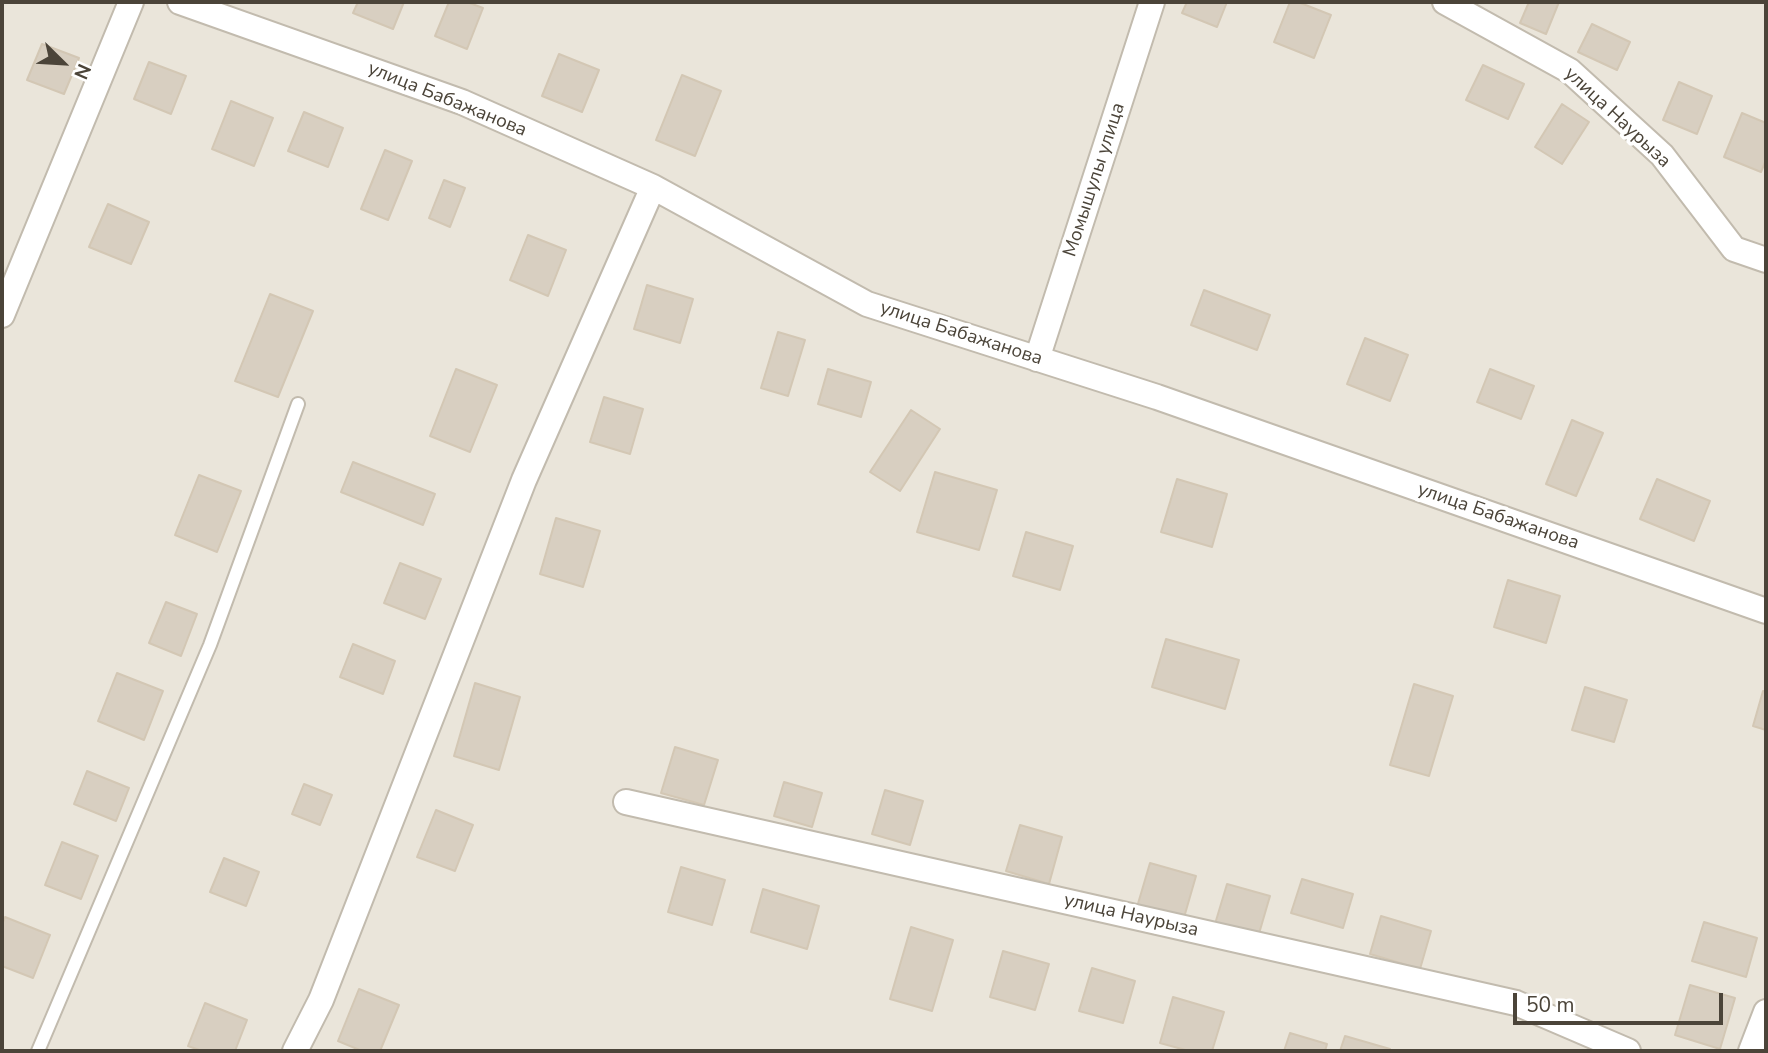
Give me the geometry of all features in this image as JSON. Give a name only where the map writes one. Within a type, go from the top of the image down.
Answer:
[{"type":"street","points":[[2,315],[131,2]]},
{"type":"street","name":"улица Бабажанова","points":[[180,2],[462,102],[653,187],[866,304],[1157,397],[1766,611]]},
{"type":"street","name":"Момышулы улица","points":[[1037,359],[1152,2]]},
{"type":"street","name":"улица Наурыза","points":[[1445,2],[1570,71],[1662,155],[1734,249],[1766,260]]},
{"type":"street","points":[[295,1051],[321,1000],[524,480],[653,187]]},
{"type":"street","name":"улица Наурыза","points":[[626,802],[1516,1003],[1628,1051]]},
{"type":"street","points":[[1751,1051],[1766,1012]]},
{"type":"lane","points":[[38,1051],[210,645],[299,404]]},
{"type":"shaded area","points":[[2,2],[1766,2],[1766,1051],[2,1051]]},
{"type":"building","points":[[358,2],[404,2],[393,29],[353,13]]},
{"type":"building","points":[[449,2],[467,2],[483,8],[467,49],[435,36]]},
{"type":"building","points":[[1187,2],[1227,2],[1217,27],[1182,13]]},
{"type":"building","points":[[1290,2],[1298,2],[1331,15],[1314,58],[1274,42]]},
{"type":"building","points":[[1529,2],[1559,2],[1546,34],[1520,23]]},
{"type":"building","points":[[1592,24],[1630,42],[1617,70],[1578,52]]},
{"type":"building","points":[[42,44],[79,58],[64,94],[27,80]]},
{"type":"building","points":[[559,54],[599,70],[582,112],[542,96]]},
{"type":"building","points":[[149,62],[186,76],[171,114],[134,99]]},
{"type":"building","points":[[1483,65],[1524,84],[1508,119],[1466,100]]},
{"type":"building","points":[[682,75],[721,91],[695,156],[656,140]]},
{"type":"building","points":[[1679,82],[1712,96],[1697,134],[1663,120]]},
{"type":"building","points":[[231,101],[273,118],[254,166],[212,149]]},
{"type":"building","points":[[1562,104],[1589,122],[1562,164],[1535,147]]},
{"type":"building","points":[[304,112],[343,128],[328,167],[288,151]]},
{"type":"building","points":[[1742,113],[1766,123],[1766,160],[1761,172],[1724,157]]},
{"type":"building","points":[[385,150],[412,161],[388,220],[361,209]]},
{"type":"building","points":[[444,180],[465,188],[450,227],[429,218]]},
{"type":"building","points":[[108,204],[149,222],[131,264],[89,247]]},
{"type":"building","points":[[528,235],[566,250],[548,296],[510,280]]},
{"type":"building","points":[[647,285],[693,299],[680,343],[634,329]]},
{"type":"building","points":[[1204,290],[1270,315],[1257,350],[1191,325]]},
{"type":"building","points":[[270,294],[313,311],[278,397],[235,381]]},
{"type":"building","points":[[778,332],[805,340],[788,396],[761,388]]},
{"type":"building","points":[[1365,338],[1408,355],[1390,401],[1347,384]]},
{"type":"building","points":[[456,369],[497,385],[470,452],[430,436]]},
{"type":"building","points":[[828,369],[871,382],[861,417],[818,404]]},
{"type":"building","points":[[1490,369],[1534,386],[1521,419],[1477,402]]},
{"type":"building","points":[[604,397],[643,409],[630,454],[590,442]]},
{"type":"building","points":[[911,410],[940,429],[900,491],[870,472]]},
{"type":"building","points":[[1572,420],[1603,433],[1576,496],[1546,484]]},
{"type":"building","points":[[353,462],[435,494],[423,525],[341,492]]},
{"type":"building","points":[[935,472],[997,490],[979,550],[917,532]]},
{"type":"building","points":[[199,475],[241,491],[217,552],[175,535]]},
{"type":"building","points":[[1177,479],[1227,494],[1212,547],[1161,532]]},
{"type":"building","points":[[1657,479],[1710,501],[1694,541],[1640,519]]},
{"type":"building","points":[[556,518],[600,531],[583,587],[540,574]]},
{"type":"building","points":[[1026,532],[1073,546],[1060,590],[1013,576]]},
{"type":"building","points":[[400,563],[441,579],[425,619],[384,603]]},
{"type":"building","points":[[1508,580],[1560,596],[1546,643],[1494,627]]},
{"type":"building","points":[[166,602],[197,614],[181,656],[149,643]]},
{"type":"building","points":[[1166,639],[1239,660],[1225,709],[1152,687]]},
{"type":"building","points":[[353,644],[395,661],[383,694],[340,677]]},
{"type":"building","points":[[117,673],[163,691],[144,740],[98,721]]},
{"type":"building","points":[[475,683],[520,697],[499,770],[454,756]]},
{"type":"building","points":[[1414,684],[1453,696],[1429,776],[1390,765]]},
{"type":"building","points":[[1585,687],[1627,700],[1614,742],[1572,730]]},
{"type":"building","points":[[1763,691],[1766,691],[1766,730],[1753,726]]},
{"type":"building","points":[[675,747],[718,760],[704,805],[661,793]]},
{"type":"building","points":[[87,771],[129,788],[116,821],[74,804]]},
{"type":"building","points":[[784,782],[822,793],[812,827],[774,816]]},
{"type":"building","points":[[304,784],[332,795],[320,825],[292,814]]},
{"type":"building","points":[[885,790],[923,801],[910,845],[872,834]]},
{"type":"building","points":[[436,810],[473,825],[455,871],[417,857]]},
{"type":"building","points":[[1020,825],[1062,837],[1049,884],[1006,871]]},
{"type":"building","points":[[62,842],[98,856],[81,899],[45,885]]},
{"type":"building","points":[[224,858],[259,872],[246,906],[210,892]]},
{"type":"building","points":[[1150,863],[1196,876],[1183,921],[1137,907]]},
{"type":"building","points":[[681,867],[725,880],[712,925],[668,912]]},
{"type":"building","points":[[1302,879],[1353,894],[1343,928],[1291,913]]},
{"type":"building","points":[[1227,884],[1270,896],[1258,937],[1215,924]]},
{"type":"building","points":[[763,889],[819,906],[807,949],[751,932]]},
{"type":"building","points":[[1381,916],[1431,931],[1420,969],[1370,954]]},
{"type":"building","points":[[5,917],[50,935],[33,978],[2,966],[2,925]]},
{"type":"building","points":[[1704,922],[1757,938],[1746,977],[1692,961]]},
{"type":"building","points":[[911,927],[953,940],[932,1011],[890,999]]},
{"type":"building","points":[[1003,951],[1049,964],[1035,1010],[990,997]]},
{"type":"building","points":[[1092,968],[1135,981],[1123,1023],[1079,1011]]},
{"type":"building","points":[[1690,985],[1735,998],[1720,1049],[1675,1035]]},
{"type":"building","points":[[359,989],[399,1005],[380,1051],[362,1051],[338,1041]]},
{"type":"building","points":[[1173,997],[1224,1012],[1212,1051],[1189,1051],[1160,1043]]},
{"type":"building","points":[[205,1003],[247,1020],[235,1051],[202,1051],[188,1046]]},
{"type":"building","points":[[1290,1033],[1327,1044],[1325,1051],[1284,1051]]},
{"type":"building","points":[[1345,1036],[1390,1049],[1390,1051],[1340,1051]]}]
